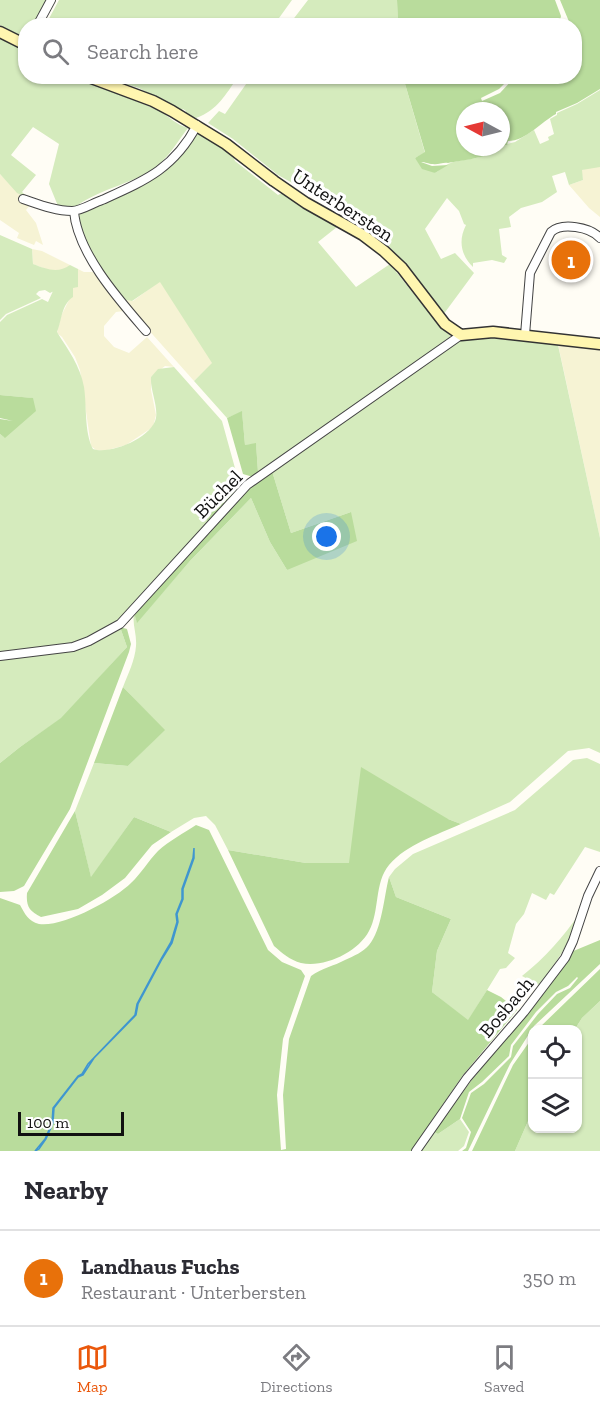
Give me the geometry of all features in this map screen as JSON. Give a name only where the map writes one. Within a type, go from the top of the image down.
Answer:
[{"type":"street","points":[[41,18],[51,0]]},
{"type":"street","points":[[0,32],[18,41]]},
{"type":"street","name":"Unterbersten","points":[[107,84],[153,101],[197,125],[292,194],[363,235],[402,268],[445,324],[461,335]]},
{"type":"street","points":[[22,199],[52,208],[74,211],[146,180],[161,171],[187,141],[197,125]]},
{"type":"street","points":[[74,211],[80,233],[96,268],[146,330]]},
{"type":"street","points":[[525,335],[530,273],[551,232],[556,227],[562,226],[589,231],[600,238]]},
{"type":"street","points":[[461,335],[493,332],[600,344]]},
{"type":"street","name":"Büchel","points":[[0,656],[73,647],[120,624],[247,485],[461,335]]},
{"type":"street","name":"Bosbach","points":[[416,1151],[467,1078],[524,1012],[565,958],[588,896],[600,872]]},
{"type":"shaded area","points":[[600,167],[600,217],[569,185],[583,180],[581,170]]},
{"type":"shaded area","points":[[0,174],[30,205],[26,210],[36,223],[43,245],[36,241],[34,245],[17,238],[19,233],[0,220]]},
{"type":"shaded area","points":[[32,249],[42,251],[70,265],[64,270],[48,270],[33,264]]},
{"type":"shaded area","points":[[78,269],[93,272],[124,311],[116,312],[104,326],[104,336],[114,347],[129,353],[147,337],[174,367],[165,366],[151,377],[156,415],[153,427],[126,445],[104,451],[96,450],[91,446],[80,370],[75,357],[57,333],[61,316],[73,287],[78,287]]},
{"type":"shaded area","points":[[160,281],[213,363],[194,381],[121,299],[133,301]]},
{"type":"shaded area","points":[[558,344],[600,349],[600,538]]},
{"type":"green space","points":[[0,0],[48,0],[37,18],[18,18],[18,35],[0,25]]},
{"type":"green space","points":[[59,0],[292,0],[279,18],[49,18]]},
{"type":"green space","points":[[308,0],[397,0],[398,18],[294,18]]},
{"type":"green space","points":[[397,0],[555,0],[561,16],[561,18],[398,18]]},
{"type":"green space","points":[[560,0],[600,0],[600,89],[556,112],[527,135],[510,141],[510,102],[456,102],[456,156],[484,156],[448,163],[421,162],[432,166],[448,165],[435,173],[422,169],[415,158],[425,152],[405,84],[504,84],[481,98],[482,101],[500,93],[508,84],[582,84],[582,18],[568,18]]},
{"type":"green space","points":[[0,36],[18,46],[18,84],[93,84],[158,110],[188,128],[169,154],[155,168],[93,196],[74,208],[58,206],[49,184],[59,144],[33,127],[11,155],[36,175],[22,192],[31,200],[17,193],[0,174]]},
{"type":"green space","points":[[125,84],[233,84],[216,106],[196,118],[185,114],[186,111],[183,109],[180,111],[139,88]]},
{"type":"green space","points":[[246,84],[405,84],[425,153],[415,158],[435,173],[448,164],[459,161],[484,156],[510,156],[510,143],[534,130],[540,144],[549,140],[548,137],[554,134],[550,119],[600,90],[600,167],[582,170],[583,180],[569,185],[565,172],[552,176],[557,192],[542,202],[521,208],[509,217],[511,227],[499,229],[502,255],[507,258],[504,263],[492,260],[473,263],[473,267],[462,248],[462,237],[466,225],[459,211],[447,198],[425,229],[441,259],[455,253],[474,273],[443,315],[407,265],[368,225],[278,175],[233,139],[208,123],[219,111],[225,114]]},
{"type":"green space","points":[[199,134],[225,148],[235,161],[278,195],[282,193],[337,227],[318,242],[356,287],[390,264],[440,327],[450,335],[450,340],[258,472],[256,444],[245,445],[242,412],[227,418],[194,381],[212,363],[160,282],[132,301],[121,299],[93,257],[81,232],[79,222],[80,213],[85,210],[162,174]]},
{"type":"green space","points":[[0,235],[32,249],[33,264],[52,270],[70,265],[78,269],[78,287],[73,288],[73,297],[64,308],[57,332],[80,372],[85,394],[87,427],[93,449],[109,450],[119,447],[147,432],[156,418],[151,377],[158,369],[174,367],[222,421],[238,479],[205,505],[207,525],[120,620],[89,638],[73,644],[0,654],[0,434],[4,437],[32,398],[0,395],[0,322],[7,315],[42,299],[48,302],[53,292],[39,291],[36,294],[41,298],[6,314],[0,320]]},
{"type":"green space","points":[[492,337],[600,347],[600,349],[558,345],[600,538],[600,753],[589,748],[568,751],[510,802],[461,824],[448,819],[349,863],[306,863],[228,850],[215,825],[206,816],[194,818],[171,832],[134,817],[91,878],[75,811],[94,763],[128,766],[164,730],[123,687],[135,651],[134,613],[137,622],[190,561],[251,498],[270,542],[287,570],[351,512],[291,533],[272,471],[461,340]]},
{"type":"green space","points":[[0,395],[33,398],[36,411],[5,438],[0,434],[0,419],[13,421],[0,418]]},
{"type":"green space","points":[[242,411],[245,445],[256,443],[258,472],[253,477],[243,474],[227,418]]},
{"type":"green space","points":[[272,471],[291,533],[351,512],[357,541],[287,570],[270,542],[251,498],[190,561],[137,623],[134,613],[248,488]]},
{"type":"green space","points":[[238,479],[240,488],[207,525],[205,505]]},
{"type":"green space","points":[[120,627],[127,647],[62,718],[0,763],[0,659],[74,650]]},
{"type":"green space","points":[[120,627],[127,629],[131,644],[129,652],[70,809],[24,886],[14,891],[0,892],[0,763],[61,718],[127,647]]},
{"type":"green space","points":[[123,687],[165,730],[128,766],[94,763]]},
{"type":"green space","points":[[587,758],[600,764],[600,852],[585,847],[554,895],[550,893],[546,900],[532,893],[524,914],[516,924],[508,953],[515,958],[506,968],[500,969],[468,1021],[432,992],[437,951],[451,919],[396,897],[389,877],[413,854],[515,810],[573,760]]},
{"type":"green space","points":[[361,767],[448,819],[461,824],[404,851],[389,865],[381,880],[375,915],[369,931],[357,946],[330,961],[301,963],[283,954],[274,946],[228,850],[306,863],[349,863]]},
{"type":"green space","points":[[75,811],[91,877],[134,817],[171,832],[152,845],[125,878],[102,895],[78,909],[41,917],[29,908],[27,893]]},
{"type":"green space","points":[[196,825],[209,830],[268,950],[282,962],[301,970],[305,976],[283,1039],[277,1095],[281,1150],[286,1149],[283,1095],[289,1039],[311,976],[355,955],[369,945],[380,922],[389,877],[396,897],[451,919],[437,951],[432,992],[468,1020],[487,990],[501,997],[517,1010],[463,1075],[411,1151],[0,1151],[0,898],[20,905],[29,919],[35,923],[61,922],[88,911],[123,890],[158,851]]},
{"type":"green space","points":[[580,913],[563,951],[539,985],[522,976],[553,947]]},
{"type":"green space","points":[[600,940],[600,964],[535,1025],[529,1025],[557,994],[570,988],[578,978],[556,992],[536,1012],[511,1045],[509,1056],[469,1092],[460,1119],[438,1134],[434,1132],[471,1081],[560,972],[571,952]]},
{"type":"green space","points":[[600,969],[600,1001],[578,1025],[542,1025]]},
{"type":"green space","points":[[600,1001],[600,1151],[515,1151],[528,1121],[528,1133],[582,1133],[582,1025],[578,1025]]},
{"type":"green space","points":[[528,1027],[528,1036],[510,1064],[468,1151],[462,1151],[466,1148],[471,1132],[462,1118],[471,1093],[484,1084],[511,1057],[513,1046]]},
{"type":"green space","points":[[528,1044],[528,1121],[515,1151],[472,1151],[513,1065]]},
{"type":"green space","points":[[460,1119],[469,1132],[464,1146],[458,1151],[421,1151],[434,1132],[438,1134]]},
{"type":"water","points":[[194,848],[194,858],[183,889],[183,899],[177,914],[178,922],[172,943],[138,1004],[136,1015],[94,1058],[83,1075],[78,1077],[54,1108],[53,1123],[46,1139],[35,1151],[45,1139],[52,1123],[53,1108],[88,1064],[135,1015],[137,1004],[171,942],[177,922],[176,914],[182,899],[182,889],[193,858]]},
{"type":"place","name":"Landhaus Fuchs","points":[[571,260]]}]
